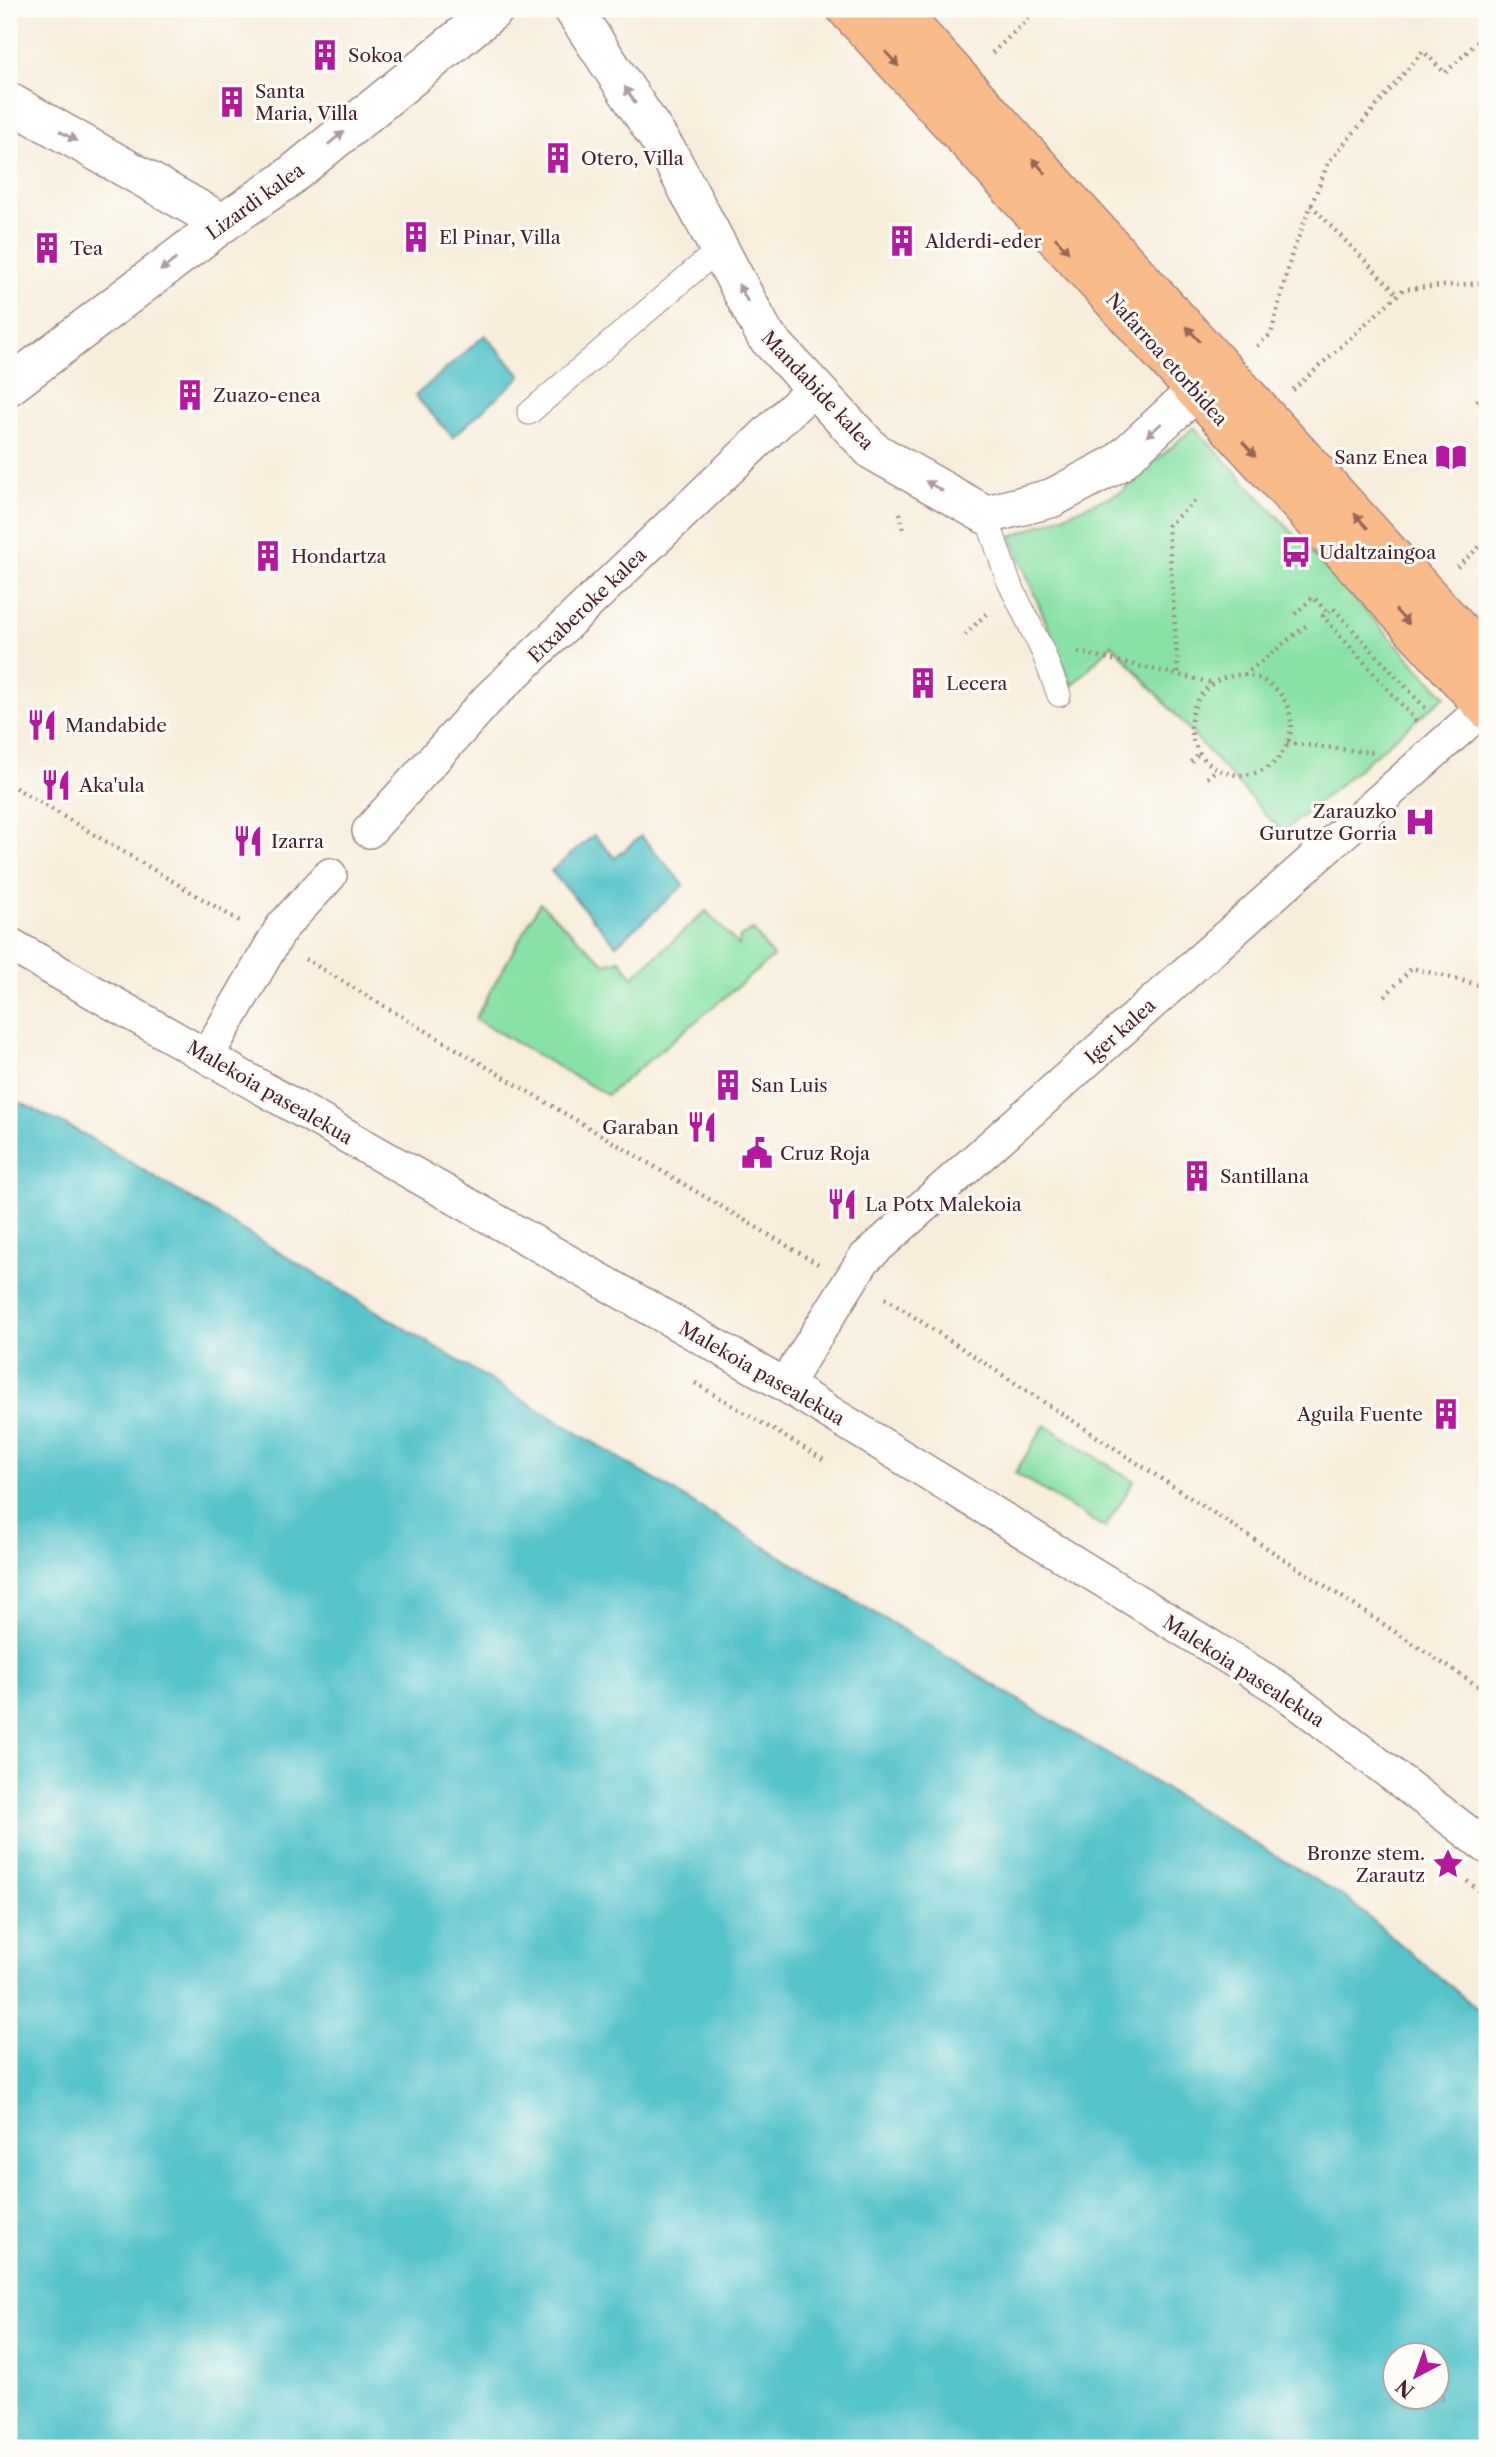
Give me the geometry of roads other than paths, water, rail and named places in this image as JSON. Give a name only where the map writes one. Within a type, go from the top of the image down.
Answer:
[{"type":"highway","name":"Nafarroa etorbidea","points":[[846,9],[1487,660]]},
{"type":"highway","name":"Nafarroa etorbidea","points":[[897,9],[1486,707]]},
{"type":"street","name":"Lizardi kalea","points":[[9,386],[223,223],[283,182],[495,9]]},
{"type":"street","name":"Mandabide kalea","points":[[573,9],[670,156],[765,335],[873,451],[986,515]]},
{"type":"street","points":[[9,102],[223,223]]},
{"type":"street","points":[[986,515],[1052,498],[1118,463],[1210,379]]},
{"type":"street","name":"Etxaberoke kalea","points":[[369,831],[488,699],[814,388]]},
{"type":"street","name":"Iger kalea","points":[[785,1385],[864,1259],[1486,707]]},
{"type":"street","points":[[207,1056],[282,927],[330,875]]},
{"type":"street","name":"Malekoia pasealekua","points":[[9,944],[785,1385],[1280,1689],[1483,1835]]},
{"type":"lane","points":[[530,413],[719,249]]},
{"type":"lane","points":[[986,515],[1008,580],[1043,652],[1059,695]]},
{"type":"water","points":[[485,335],[521,376],[453,437],[415,396]]},
{"type":"water","points":[[594,835],[615,858],[641,836],[684,885],[616,945],[551,871]]},
{"type":"water","points":[[9,1097],[87,1136],[1347,1899],[1487,2017],[1487,2448],[9,2448]]},
{"type":"place","name":"Sokoa","points":[[325,55]]},
{"type":"place","name":"Santa Maria, Villa","points":[[232,102]]},
{"type":"place","name":"Otero, Villa","points":[[558,158]]},
{"type":"place","name":"El Pinar, Villa","points":[[416,237]]},
{"type":"place","name":"Alderdi-eder","points":[[902,241]]},
{"type":"place","name":"Tea","points":[[47,248]]},
{"type":"place","name":"Zuazo-enea","points":[[190,395]]},
{"type":"place","name":"Sanz Enea","points":[[1451,457]]},
{"type":"place","name":"Udaltzaingoa","points":[[1296,552]]},
{"type":"place","name":"Hondartza","points":[[268,556]]},
{"type":"place","name":"Lecera","points":[[923,683]]},
{"type":"place","name":"Mandabide","points":[[42,725]]},
{"type":"place","name":"Aka'ula","points":[[56,785]]},
{"type":"place","name":"Zarauzko Gurutze Gorria","points":[[1420,822]]},
{"type":"place","name":"Izarra","points":[[248,841]]},
{"type":"place","name":"San Luis","points":[[728,1085]]},
{"type":"place","name":"Garaban","points":[[702,1127]]},
{"type":"place","name":"Cruz Roja","points":[[757,1153]]},
{"type":"place","name":"Santillana","points":[[1197,1176]]},
{"type":"place","name":"La Potx Malekoia","points":[[842,1204]]},
{"type":"place","name":"Aguila Fuente","points":[[1446,1414]]},
{"type":"place","name":"Bronze stem. Zarautz","points":[[1448,1864]]}]
